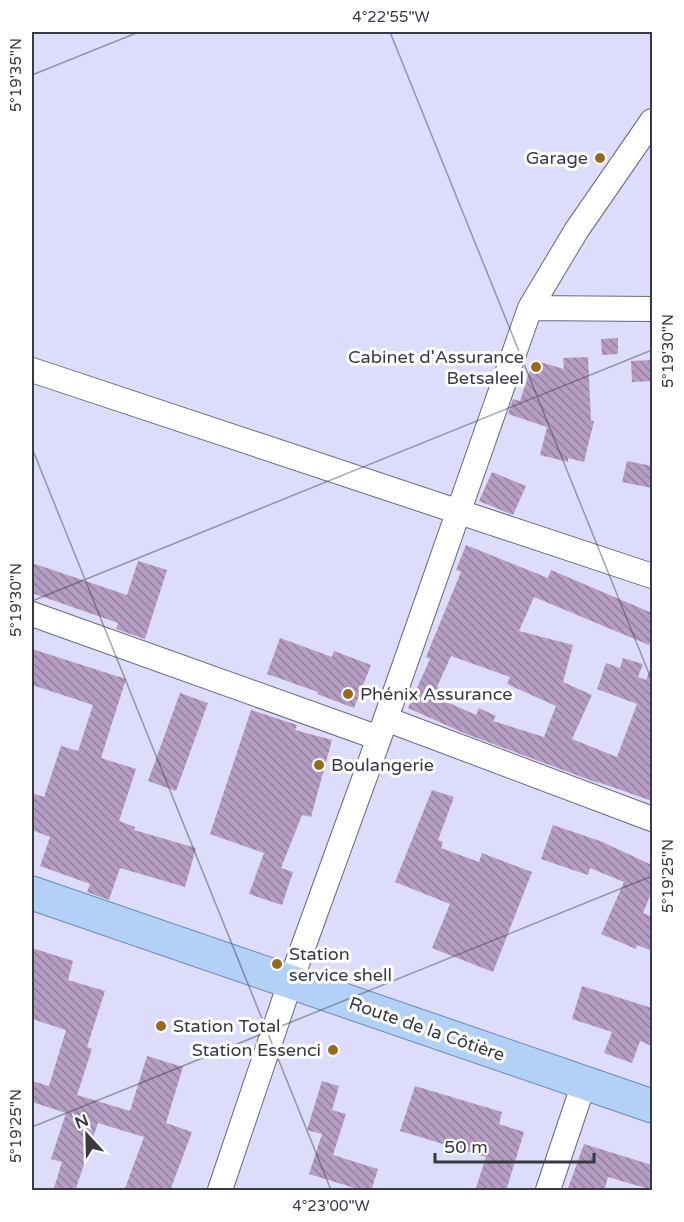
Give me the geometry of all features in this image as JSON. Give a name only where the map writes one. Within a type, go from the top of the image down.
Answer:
[{"type":"main road","name":"Route de la Côtière","points":[[32,893],[652,1106]]},
{"type":"street","points":[[220,1191],[290,983],[530,308],[576,231],[652,121]]},
{"type":"street","points":[[530,308],[652,309]]},
{"type":"street","points":[[32,370],[652,576]]},
{"type":"street","points":[[32,614],[652,819]]},
{"type":"street","points":[[548,1191],[584,1083]]},
{"type":"building","points":[[618,338],[618,354],[602,355],[601,339]]},
{"type":"building","points":[[588,357],[591,421],[594,421],[584,462],[568,458],[568,462],[540,455],[547,427],[508,414],[513,399],[520,401],[533,360],[564,369],[563,358]]},
{"type":"building","points":[[652,360],[652,381],[632,382],[631,361]]},
{"type":"building","points":[[627,461],[652,466],[652,488],[622,482]]},
{"type":"building","points":[[492,472],[526,486],[513,515],[479,501]]},
{"type":"building","points":[[466,545],[548,578],[551,570],[652,613],[652,634],[649,645],[534,597],[519,631],[573,645],[563,682],[592,695],[572,739],[617,757],[637,704],[597,689],[606,663],[620,668],[623,658],[643,664],[638,677],[646,680],[652,667],[652,801],[466,734],[408,708],[430,659],[426,657],[461,572],[456,570]],"holes":[[[451,656],[510,677],[507,684],[556,706],[544,737],[493,721],[496,716],[479,708],[476,715],[440,699],[444,690],[437,687]]]},
{"type":"building","points":[[138,561],[167,570],[145,639],[116,629],[118,623],[32,593],[32,563],[127,595]]},
{"type":"building","points":[[280,638],[332,657],[334,651],[371,665],[354,708],[267,674]]},
{"type":"building","points":[[32,649],[126,679],[101,758],[136,769],[119,821],[135,827],[134,830],[196,848],[185,887],[120,868],[109,900],[87,892],[90,884],[40,866],[50,837],[32,830],[32,793],[44,797],[61,746],[78,751],[93,705],[32,685]]},
{"type":"building","points":[[180,693],[208,703],[176,791],[148,781]]},
{"type":"building","points":[[251,710],[297,725],[295,730],[332,740],[311,817],[302,815],[281,868],[293,872],[282,905],[249,894],[264,853],[210,834]]},
{"type":"building","points":[[432,790],[454,797],[438,840],[443,842],[441,848],[479,862],[482,853],[532,872],[493,972],[432,948],[450,904],[395,882]]},
{"type":"building","points":[[553,825],[600,841],[652,865],[652,891],[643,913],[652,917],[652,951],[637,945],[636,949],[601,934],[624,882],[590,868],[588,875],[541,859]]},
{"type":"building","points":[[32,948],[73,961],[68,980],[105,991],[87,1047],[92,1049],[77,1095],[130,1111],[147,1056],[183,1067],[166,1123],[192,1132],[170,1191],[124,1191],[144,1137],[98,1123],[75,1191],[53,1191],[62,1162],[51,1159],[66,1113],[32,1102],[32,1081],[49,1086],[66,1030],[32,1019]]},
{"type":"building","points":[[582,986],[652,1008],[652,1046],[640,1041],[632,1063],[604,1053],[612,1032],[572,1019]]},
{"type":"building","points":[[322,1081],[339,1086],[332,1110],[346,1114],[333,1155],[378,1169],[371,1191],[364,1191],[309,1174],[322,1134],[307,1130]]},
{"type":"building","points":[[415,1086],[502,1112],[499,1124],[524,1132],[506,1191],[475,1191],[486,1157],[400,1131]]},
{"type":"building","points":[[584,1144],[652,1165],[652,1190],[608,1177],[604,1191],[567,1191]]},
{"type":"place","name":"Garage","points":[[600,158]]},
{"type":"place","name":"Cabinet d'Assurance Betsaleel","points":[[536,367]]},
{"type":"place","name":"Phénix Assurance","points":[[348,694]]},
{"type":"place","name":"Boulangerie","points":[[319,765]]},
{"type":"place","name":"Station service shell","points":[[277,964]]},
{"type":"place","name":"Station Total","points":[[161,1026]]},
{"type":"place","name":"Station Essenci","points":[[333,1050]]}]
